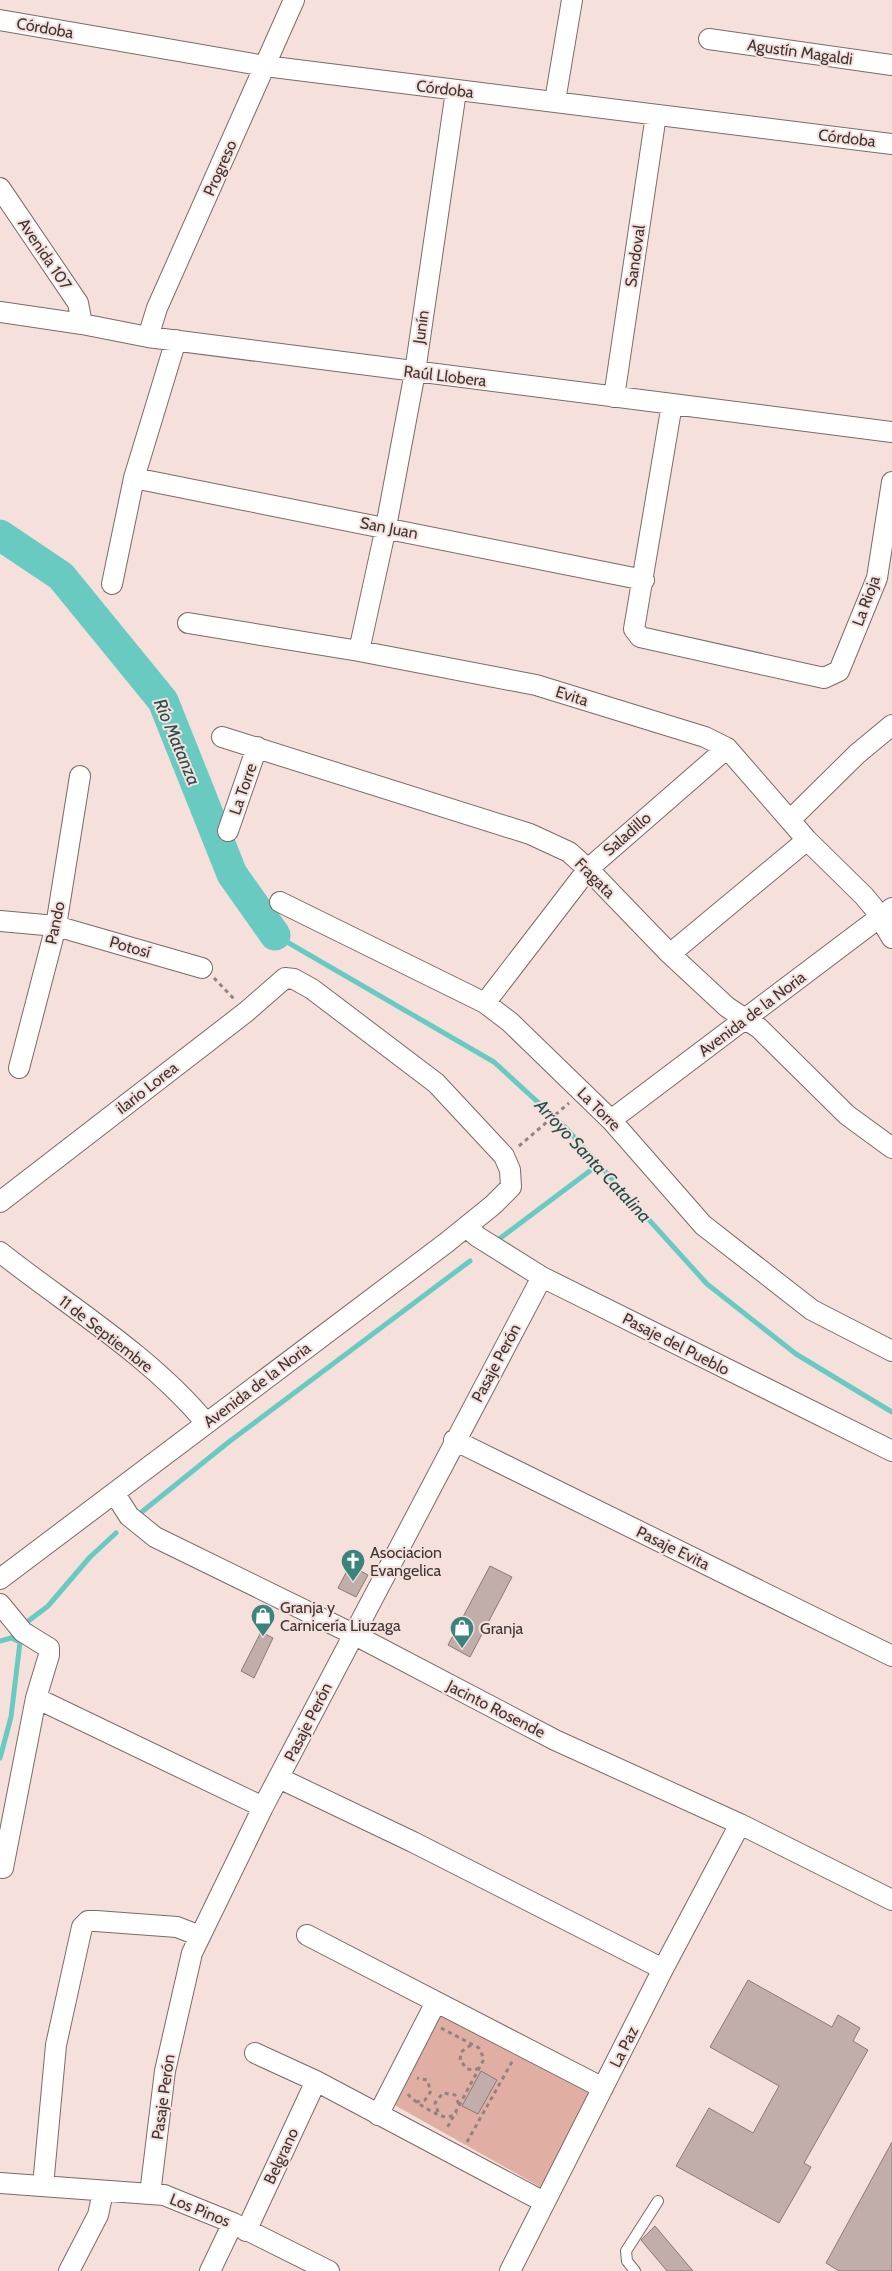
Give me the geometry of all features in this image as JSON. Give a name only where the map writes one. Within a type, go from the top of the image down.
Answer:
[{"type":"street","name":"Progreso","points":[[148,337],[157,308],[294,0]]},
{"type":"street","points":[[555,102],[572,0]]},
{"type":"street","name":"Córdoba","points":[[0,20],[265,66],[892,144]]},
{"type":"street","name":"Agustín Magaldi","points":[[709,39],[892,65]]},
{"type":"street","name":"Junín","points":[[359,651],[386,527],[415,372],[456,91]]},
{"type":"street","name":"Sandoval","points":[[614,397],[656,115]]},
{"type":"street","name":"Avenida 107","points":[[0,188],[78,303],[82,324]]},
{"type":"street","name":"Raúl Llobera","points":[[0,312],[82,324],[148,337],[892,432]]},
{"type":"street","points":[[112,584],[134,478],[176,340]]},
{"type":"street","points":[[644,580],[672,404]]},
{"type":"street","name":"San Juan","points":[[134,478],[644,580]]},
{"type":"street","name":"La Rioja","points":[[644,580],[634,629],[640,637],[824,678],[839,671],[884,581],[892,482]]},
{"type":"street","name":"Evita","points":[[188,623],[359,651],[536,685],[705,737],[726,748],[807,840],[864,896],[886,913],[892,938]]},
{"type":"street","points":[[790,820],[857,754],[892,725]]},
{"type":"street","name":"Fragata","points":[[222,737],[530,834],[569,852],[588,869],[670,954],[727,1006],[759,1028],[847,1116],[892,1148]]},
{"type":"street","name":"La Torre","points":[[228,831],[257,748]]},
{"type":"street","name":"Saladillo","points":[[485,1003],[588,869],[726,748]]},
{"type":"street","name":"Pando","points":[[19,1068],[56,926],[80,776]]},
{"type":"street","points":[[670,954],[807,840]]},
{"type":"street","name":"La Torre","points":[[280,902],[485,1003],[510,1022],[611,1120],[702,1225],[812,1310],[892,1351]]},
{"type":"street","name":"Avenida de la Noria","points":[[611,1120],[886,913]]},
{"type":"street","name":"Potosí","points":[[0,921],[56,926],[202,968]]},
{"type":"street","name":"ilario Lorea","points":[[0,1202],[246,1012],[276,983],[285,978],[294,979],[312,989],[389,1045],[436,1083],[504,1156]]},
{"type":"street","name":"Avenida de la Noria","points":[[0,1580],[466,1227],[511,1187],[510,1170],[504,1156]]},
{"type":"street","name":"Pasaje del Pueblo","points":[[466,1227],[478,1237],[542,1276],[892,1452]]},
{"type":"street","name":"11 de Septiembre","points":[[0,1252],[140,1359],[191,1404],[206,1424]]},
{"type":"street","name":"Pasaje Perón","points":[[150,2194],[165,2071],[188,1968],[200,1936],[262,1807],[279,1778],[352,1634],[542,1276]]},
{"type":"street","name":"Pasaje Evita","points":[[454,1440],[892,1656]]},
{"type":"street","name":"Jacinto Rosende","points":[[115,1494],[129,1516],[141,1528],[155,1537],[352,1634],[555,1740],[740,1824],[892,1900]]},
{"type":"street","points":[[0,1604],[23,1632],[48,1648],[49,1656],[36,1698],[2,1868]]},
{"type":"street","points":[[36,1698],[262,1807]]},
{"type":"street","points":[[279,1778],[413,1842],[663,1969]]},
{"type":"street","name":"La Paz","points":[[510,2271],[663,1969],[740,1824]]},
{"type":"street","points":[[43,2186],[56,2045],[82,1927],[88,1921],[96,1921],[177,1927],[200,1936]]},
{"type":"street","points":[[307,1935],[603,2088]]},
{"type":"street","points":[[378,2115],[436,2002]]},
{"type":"street","points":[[255,2053],[316,2081],[544,2202]]},
{"type":"street","name":"Belgrano","points":[[210,2271],[240,2227],[316,2081]]},
{"type":"street","name":"Los Pinos","points":[[0,2183],[150,2194],[177,2199],[330,2271]]},
{"type":"street","points":[[69,2271],[98,2215],[103,2192]]},
{"type":"lane","points":[[635,2271],[627,2261],[626,2251],[658,2200]]},
{"type":"path","points":[[202,968],[220,982],[237,1002]]},
{"type":"path","points":[[504,1156],[568,1105]]},
{"type":"path","points":[[435,2036],[439,2028],[479,2048],[484,2055],[482,2066],[437,2146]]},
{"type":"path","points":[[472,2045],[461,2052],[461,2064],[470,2070],[482,2066]]},
{"type":"path","points":[[459,2158],[521,2046]]},
{"type":"path","points":[[411,2080],[423,2078],[431,2087],[428,2098],[422,2102],[414,2101]]},
{"type":"path","points":[[407,2088],[408,2096],[414,2101],[442,2116],[450,2117],[457,2113]]},
{"type":"path","points":[[442,2116],[437,2110],[435,2103],[443,2093],[455,2095],[459,2102],[459,2108]]},
{"type":"shaded area","points":[[442,2013],[595,2092],[542,2188],[391,2103]]},
{"type":"building","name":"Asociacion Evangelica","points":[[350,1565],[368,1575],[356,1597],[338,1588]]},
{"type":"building","points":[[490,1566],[512,1577],[470,1657],[448,1645]]},
{"type":"building","points":[[261,1632],[273,1638],[254,1678],[241,1671]]},
{"type":"building","points":[[748,1980],[832,2027],[838,2015],[860,2028],[853,2041],[868,2050],[804,2163],[811,2167],[779,2223],[676,2166],[709,2108],[753,2133],[779,2086],[710,2047]]},
{"type":"building","points":[[481,2071],[497,2080],[478,2114],[462,2106]]},
{"type":"building","points":[[892,2142],[892,2271],[839,2271],[826,2263]]},
{"type":"building","points":[[655,2226],[693,2271],[667,2271],[641,2240]]},
{"type":"waterway","name":"Río Matanza","points":[[0,535],[61,576],[163,701],[232,874],[275,935]]},
{"type":"waterway","name":"Arroyo Santa Catalina","points":[[275,935],[494,1062],[565,1127],[707,1284],[796,1354],[892,1412]]},
{"type":"waterway","points":[[495,1242],[599,1164]]},
{"type":"waterway","points":[[138,1515],[230,1441],[470,1261]]},
{"type":"waterway","points":[[27,1622],[48,1606],[90,1557],[116,1533]]},
{"type":"waterway","points":[[0,1758],[11,1717],[20,1642],[11,1638],[16,1633]]},
{"type":"waterway","points":[[0,1641],[11,1638]]},
{"type":"place","name":"Asociacion Evangelica","points":[[353,1582]]},
{"type":"place","name":"Granja y Carnicería Liuzaga","points":[[263,1637]]},
{"type":"place","name":"Granja","points":[[462,1649]]}]
